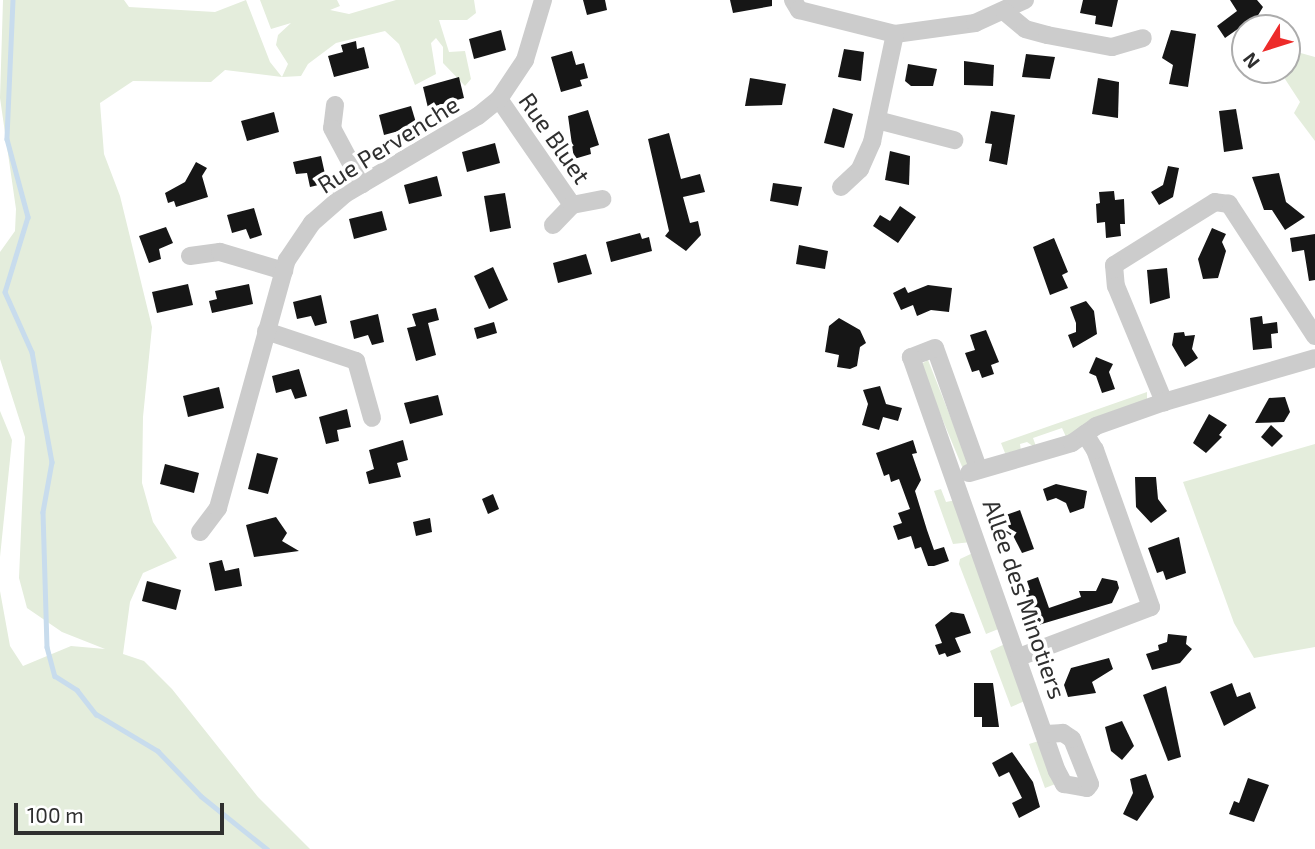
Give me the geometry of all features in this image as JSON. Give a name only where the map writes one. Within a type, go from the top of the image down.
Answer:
[{"type":"street","name":"Rue Pervenche","points":[[201,532],[218,509],[284,271],[312,223],[362,184],[478,116],[499,99],[525,60],[543,0]]},
{"type":"street","points":[[793,0],[799,10],[895,34],[975,23],[1005,12],[1025,0]]},
{"type":"street","points":[[1005,12],[1025,29],[1046,35],[1112,47],[1143,38]]},
{"type":"street","points":[[841,187],[860,169],[877,120],[895,34]]},
{"type":"street","name":"Rue Bluet","points":[[499,99],[572,205]]},
{"type":"street","points":[[335,105],[332,128],[362,184]]},
{"type":"street","points":[[877,120],[954,140]]},
{"type":"street","name":"Rue Bluet","points":[[553,225],[572,205],[602,199]]},
{"type":"street","points":[[1164,402],[1116,286],[1114,265],[1215,202],[1229,204],[1315,336]]},
{"type":"street","points":[[190,256],[220,252],[284,271]]},
{"type":"street","points":[[266,331],[356,361],[372,418]]},
{"type":"street","name":"Allée des Minotiers","points":[[978,468],[935,348],[911,357],[958,480],[1046,734]]},
{"type":"street","name":"Allée des Minotiers","points":[[958,480],[978,468],[1030,457],[1085,434],[1096,425],[1164,402],[1315,358]]},
{"type":"street","points":[[1019,657],[1151,607],[1095,450],[1085,434]]},
{"type":"green space","points":[[3,0],[124,0],[129,7],[215,12],[246,0],[270,62],[282,77],[225,70],[211,82],[133,81],[100,103],[104,154],[120,196],[152,327],[143,417],[142,483],[153,522],[177,558],[143,573],[130,602],[123,654],[144,661],[172,689],[258,797],[310,849],[0,849],[0,591],[10,646],[23,666],[71,646],[105,649],[62,632],[27,608],[19,578],[25,437],[0,359],[0,252],[15,231],[16,209],[0,98]]},
{"type":"green space","points":[[260,0],[337,0],[340,6],[330,10],[349,14],[396,0],[474,0],[476,13],[467,20],[439,20],[449,52],[465,51],[471,79],[465,86],[443,63],[443,47],[436,38],[431,43],[436,74],[415,85],[399,44],[385,31],[336,43],[308,64],[301,76],[282,77],[288,64],[276,45],[278,35],[291,23],[271,29]]},
{"type":"green space","points":[[1301,53],[1315,57],[1315,141],[1294,113],[1300,102],[1288,84],[1301,84]]},
{"type":"green space","points":[[928,360],[969,464],[963,469],[920,365]]},
{"type":"green space","points":[[1147,392],[1147,400],[1067,439],[1062,428],[1033,438],[1037,449],[1027,442],[1020,444],[1021,451],[1005,453],[1001,443]]},
{"type":"green space","points":[[0,411],[12,440],[0,557]]},
{"type":"green space","points":[[1315,444],[1315,647],[1254,658],[1234,623],[1183,482]]},
{"type":"green space","points":[[941,489],[946,502],[956,500],[971,542],[953,544],[934,491]]},
{"type":"green space","points":[[975,552],[1001,628],[986,634],[959,564],[960,559]]},
{"type":"green space","points":[[1007,643],[1027,700],[1011,707],[990,651]]},
{"type":"green space","points":[[1042,740],[1058,783],[1045,788],[1029,744]]},
{"type":"building","points":[[583,0],[605,0],[607,10],[587,15]]},
{"type":"building","points":[[730,0],[772,0],[772,6],[733,13]]},
{"type":"building","points":[[1083,0],[1118,0],[1112,27],[1095,24],[1096,16],[1080,13]]},
{"type":"building","points":[[1230,0],[1257,0],[1263,7],[1259,14],[1233,14],[1237,11]]},
{"type":"building","points":[[1231,16],[1231,34],[1225,38],[1217,26]]},
{"type":"building","points":[[501,30],[506,50],[474,59],[469,39]]},
{"type":"building","points":[[1171,30],[1196,34],[1188,87],[1169,84],[1173,65],[1162,58]]},
{"type":"building","points":[[356,41],[357,49],[364,47],[369,68],[334,77],[328,56],[343,52],[341,45]]},
{"type":"building","points":[[844,49],[864,52],[861,81],[838,77]]},
{"type":"building","points":[[572,51],[576,65],[584,63],[588,78],[580,80],[582,86],[561,92],[551,57]]},
{"type":"building","points":[[1026,54],[1055,57],[1050,79],[1022,77]]},
{"type":"building","points":[[964,61],[994,65],[993,86],[964,85]]},
{"type":"building","points":[[908,64],[937,69],[933,86],[911,86],[905,81]]},
{"type":"building","points":[[459,77],[464,98],[428,108],[423,87]]},
{"type":"building","points":[[750,78],[786,84],[782,105],[745,106]]},
{"type":"building","points":[[1098,78],[1119,82],[1118,118],[1092,114]]},
{"type":"building","points":[[411,106],[417,126],[384,135],[379,115]]},
{"type":"building","points":[[833,108],[853,114],[844,148],[824,143]]},
{"type":"building","points":[[1236,109],[1243,149],[1224,152],[1219,111]]},
{"type":"building","points":[[588,110],[599,145],[590,148],[591,154],[574,159],[568,116]]},
{"type":"building","points":[[991,111],[1015,115],[1007,165],[989,161],[992,144],[985,143]]},
{"type":"building","points":[[274,112],[279,132],[247,141],[241,121]]},
{"type":"building","points":[[669,133],[681,179],[700,174],[705,192],[683,197],[690,223],[698,221],[701,235],[686,251],[665,236],[669,231],[648,139]]},
{"type":"building","points":[[495,143],[500,163],[467,172],[462,152]]},
{"type":"building","points":[[890,151],[910,156],[909,185],[885,180]]},
{"type":"building","points":[[321,156],[327,183],[310,187],[307,173],[296,174],[293,162]]},
{"type":"building","points":[[196,162],[207,168],[202,176],[208,197],[176,207],[174,201],[168,203],[165,193],[185,182]]},
{"type":"building","points":[[1168,166],[1179,168],[1173,197],[1159,205],[1151,192],[1163,185]]},
{"type":"building","points":[[1279,173],[1286,202],[1305,217],[1285,230],[1272,210],[1264,210],[1252,177]]},
{"type":"building","points":[[437,176],[442,196],[409,204],[404,185]]},
{"type":"building","points":[[773,183],[802,187],[798,206],[770,201]]},
{"type":"building","points":[[1114,191],[1115,200],[1124,199],[1125,224],[1120,224],[1121,236],[1106,238],[1105,222],[1097,223],[1096,204],[1100,203],[1099,192]]},
{"type":"building","points":[[505,193],[511,228],[490,232],[484,196]]},
{"type":"building","points":[[900,206],[916,217],[898,243],[873,226],[880,215],[890,221]]},
{"type":"building","points":[[254,208],[262,235],[250,239],[246,229],[232,233],[227,215]]},
{"type":"building","points":[[382,211],[387,230],[354,239],[349,219]]},
{"type":"building","points":[[166,227],[173,243],[159,249],[161,259],[149,263],[139,236]]},
{"type":"building","points":[[1212,228],[1226,234],[1222,242],[1226,251],[1218,278],[1203,279],[1198,259]]},
{"type":"building","points":[[640,233],[642,239],[649,237],[652,251],[611,262],[606,242]]},
{"type":"building","points":[[1315,234],[1315,280],[1309,281],[1304,250],[1292,252],[1290,238]]},
{"type":"building","points":[[1054,238],[1068,272],[1062,275],[1068,288],[1050,295],[1033,247]]},
{"type":"building","points":[[799,245],[828,251],[825,269],[796,264]]},
{"type":"building","points":[[586,254],[592,274],[558,283],[553,263]]},
{"type":"building","points":[[493,267],[508,300],[489,309],[474,276]]},
{"type":"building","points":[[1167,268],[1170,298],[1150,304],[1147,270]]},
{"type":"building","points":[[188,284],[193,305],[157,313],[152,292]]},
{"type":"building","points":[[249,284],[253,304],[212,313],[209,301],[217,299],[215,291]]},
{"type":"building","points":[[928,285],[952,288],[949,312],[931,310],[917,316],[913,305],[901,310],[893,293],[905,287],[908,293]]},
{"type":"building","points":[[321,295],[327,323],[315,326],[311,316],[297,319],[293,302]]},
{"type":"building","points":[[1086,301],[1094,311],[1097,334],[1073,348],[1068,335],[1076,332],[1076,323],[1070,307]]},
{"type":"building","points":[[436,308],[439,320],[428,323],[436,355],[416,361],[407,328],[416,326],[412,314]]},
{"type":"building","points":[[378,314],[384,342],[372,345],[368,335],[354,339],[350,321]]},
{"type":"building","points":[[1262,316],[1263,324],[1277,322],[1278,333],[1271,334],[1272,348],[1253,350],[1250,318]]},
{"type":"building","points":[[839,318],[860,330],[866,343],[860,347],[857,366],[850,369],[837,367],[839,355],[825,352],[829,326]]},
{"type":"building","points":[[494,322],[497,333],[477,339],[474,328]]},
{"type":"building","points":[[986,330],[999,362],[991,365],[994,374],[982,378],[979,370],[972,372],[965,353],[975,350],[970,335]]},
{"type":"building","points":[[1184,332],[1185,336],[1195,335],[1192,349],[1198,358],[1185,367],[1172,345],[1174,333]]},
{"type":"building","points":[[1096,357],[1113,364],[1109,372],[1115,389],[1102,393],[1096,376],[1089,373]]},
{"type":"building","points":[[299,369],[307,396],[295,399],[291,389],[276,393],[272,376]]},
{"type":"building","points":[[880,386],[886,404],[902,408],[898,421],[883,417],[879,430],[862,425],[868,404],[863,390]]},
{"type":"building","points":[[219,387],[224,408],[188,417],[183,396]]},
{"type":"building","points":[[438,395],[443,415],[410,424],[404,403]]},
{"type":"building","points":[[1285,397],[1290,412],[1284,422],[1255,423],[1269,398]]},
{"type":"building","points":[[347,409],[351,427],[337,430],[339,441],[326,444],[319,417]]},
{"type":"building","points":[[1209,414],[1227,425],[1219,435],[1222,437],[1206,453],[1193,443]]},
{"type":"building","points":[[1271,425],[1283,436],[1272,447],[1261,437]]},
{"type":"building","points":[[403,440],[408,460],[397,463],[401,477],[369,484],[366,472],[374,469],[369,450]]},
{"type":"building","points":[[913,440],[917,453],[912,454],[921,480],[915,491],[934,550],[944,547],[949,561],[934,566],[928,566],[921,547],[915,549],[911,536],[898,540],[893,526],[902,523],[898,513],[910,509],[899,479],[891,482],[889,474],[884,476],[876,453]]},
{"type":"building","points":[[257,453],[278,458],[268,494],[248,489]]},
{"type":"building","points":[[165,464],[199,473],[194,493],[160,484]]},
{"type":"building","points":[[1135,477],[1156,477],[1158,499],[1167,511],[1151,523],[1136,507]]},
{"type":"building","points":[[1056,484],[1087,491],[1084,508],[1070,513],[1066,503],[1056,498],[1047,501],[1043,489]]},
{"type":"building","points":[[493,494],[499,509],[488,514],[482,499]]},
{"type":"building","points":[[1020,510],[1034,549],[1022,553],[1003,516]]},
{"type":"building","points":[[276,517],[287,533],[282,541],[299,551],[254,557],[246,525]]},
{"type":"building","points":[[430,518],[432,532],[416,536],[413,522]]},
{"type":"building","points":[[1179,537],[1186,573],[1166,580],[1163,571],[1157,573],[1148,548]]},
{"type":"building","points":[[222,560],[225,571],[239,568],[242,586],[215,591],[209,563]]},
{"type":"building","points":[[1038,577],[1049,608],[1081,597],[1079,591],[1096,591],[1102,578],[1117,581],[1119,588],[1112,603],[1035,626],[1025,591],[1030,590],[1027,581]]},
{"type":"building","points":[[147,581],[181,590],[176,610],[142,601]]},
{"type":"building","points":[[951,612],[964,614],[971,633],[955,638],[961,652],[947,657],[945,653],[939,655],[935,645],[942,643],[935,625]]},
{"type":"building","points":[[1168,634],[1187,636],[1186,644],[1192,649],[1180,663],[1152,670],[1146,654],[1159,650],[1158,645],[1167,642]]},
{"type":"building","points":[[1109,658],[1113,669],[1092,682],[1096,693],[1068,697],[1064,685],[1071,668]]},
{"type":"building","points":[[974,683],[993,683],[999,727],[982,727],[982,717],[974,717]]},
{"type":"building","points":[[1232,683],[1237,697],[1250,692],[1256,708],[1224,726],[1210,692]]},
{"type":"building","points":[[1166,686],[1181,757],[1168,761],[1143,695]]},
{"type":"building","points":[[1122,721],[1134,746],[1122,760],[1111,751],[1105,727]]},
{"type":"building","points":[[1012,752],[1033,782],[1040,807],[1019,818],[1012,803],[1022,798],[1009,772],[999,777],[992,763]]},
{"type":"building","points":[[1146,774],[1154,797],[1137,821],[1123,814],[1133,793],[1130,779]]},
{"type":"building","points":[[1248,778],[1269,785],[1254,822],[1229,814],[1234,801],[1239,803]]},
{"type":"waterway","points":[[13,0],[7,139],[28,217],[5,292],[32,352],[52,462],[43,512],[47,647],[55,676],[77,690],[96,714],[158,751],[201,796],[267,849]]}]
